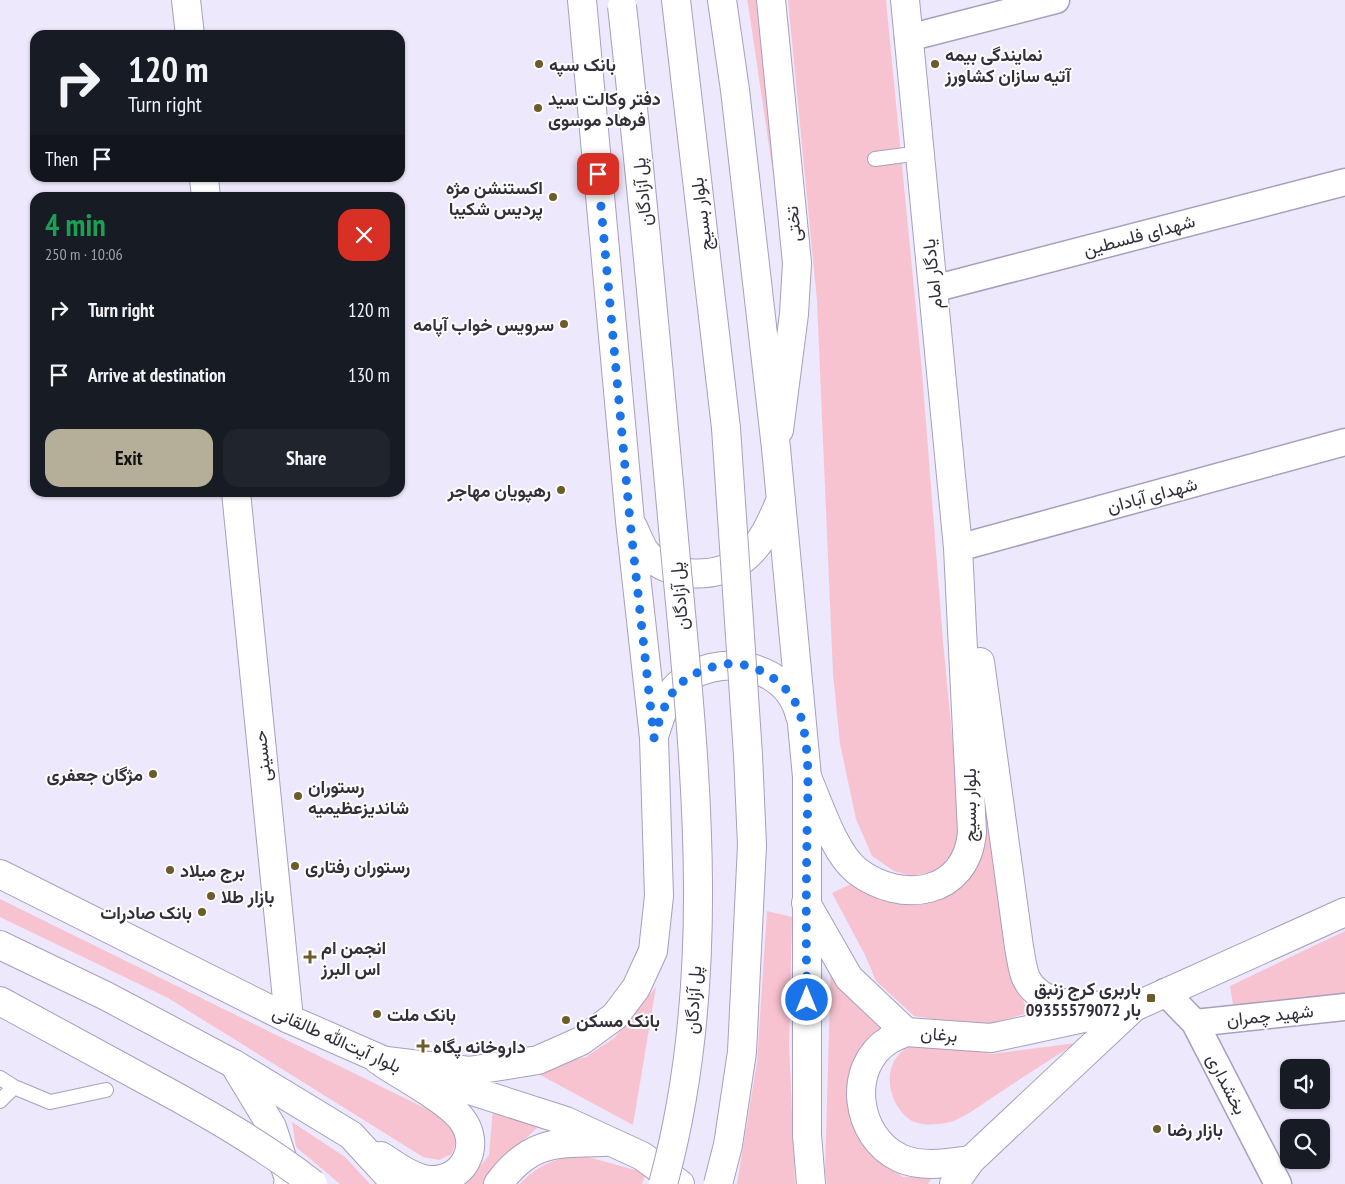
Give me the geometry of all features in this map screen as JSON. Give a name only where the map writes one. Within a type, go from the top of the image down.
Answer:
[{"type":"main road","points":[[186,0],[189,30]]},
{"type":"main road","points":[[378,1060],[469,1071],[538,1060],[581,1040],[614,1016],[636,988],[653,951],[659,896],[654,738],[630,521],[582,0]]},
{"type":"main road","name":"بلوار بسیج","points":[[676,0],[726,428],[748,755],[752,845],[742,1052],[728,1145],[718,1184]]},
{"type":"main road","points":[[722,0],[735,90],[782,497],[808,777],[806,903],[808,1135],[811,1184]]},
{"type":"main road","name":"تختی","points":[[771,0],[797,263],[794,314],[776,448]]},
{"type":"main road","name":"یادگار امام","points":[[905,0],[958,548]]},
{"type":"main road","name":"پل آزادگان","points":[[622,3],[642,185],[691,719],[699,870],[690,1055],[677,1134],[663,1184]]},
{"type":"main road","name":"حسینی","points":[[237,497],[289,1019]]},
{"type":"main road","points":[[630,521],[647,554],[668,568],[694,574],[719,571],[742,560],[760,541],[782,497]]},
{"type":"main road","points":[[958,548],[980,664],[1019,947],[1026,979],[1042,995],[1062,1003],[1134,1007]]},
{"type":"main road","name":"بلوار بسیج","points":[[808,777],[839,849],[857,870],[863,874],[894,889],[920,891],[945,884],[963,864],[971,848],[972,832],[958,548]]},
{"type":"main road","points":[[654,738],[664,705],[678,685],[698,671],[721,664],[745,665],[768,674],[780,684],[799,710],[804,734]]},
{"type":"main road","name":"بلوار آیت‌الله طالقانی","points":[[0,874],[289,1019],[378,1060],[566,1121],[642,1156],[680,1184]]},
{"type":"main road","name":"برغان","points":[[806,903],[849,978],[906,1032],[991,1038],[1134,1007],[1345,912]]},
{"type":"main road","points":[[0,945],[106,996],[234,1064],[351,1135],[401,1170],[427,1180],[444,1179],[457,1174],[468,1158],[470,1134],[460,1116],[378,1060]]},
{"type":"main road","points":[[0,1001],[202,1111],[280,1158],[313,1184]]},
{"type":"main road","name":"برغان","points":[[954,1184],[971,1160],[1134,1007]]},
{"type":"main road","points":[[906,1032],[888,1040],[871,1059],[862,1082],[862,1108],[865,1121],[879,1142],[899,1158],[911,1162],[936,1164],[971,1160]]},
{"type":"main road","points":[[234,1064],[272,1127],[289,1179],[288,1184]]},
{"type":"main road","points":[[351,1135],[396,1184]]},
{"type":"main road","points":[[498,1184],[508,1171],[528,1152],[560,1143],[609,1142]]},
{"type":"street","points":[[908,38],[1056,0]]},
{"type":"street","name":"شهدای فلسطین","points":[[933,288],[1345,182]]},
{"type":"street","name":"شهدای آبادان","points":[[958,548],[1345,442]]},
{"type":"street","name":"بخشداری","points":[[1164,992],[1195,1023],[1278,1184]]},
{"type":"street","name":"شهید چمران","points":[[1195,1023],[1345,1007]]},
{"type":"lane","points":[[875,159],[920,153]]},
{"type":"lane","points":[[0,1078],[14,1087],[50,1102],[106,1090]]},
{"type":"lane","points":[[0,1101],[14,1087]]},
{"type":"shaded area","points":[[747,0],[759,0],[783,240],[748,4]]},
{"type":"shaded area","points":[[788,0],[886,0],[922,371],[943,641],[959,808],[958,836],[953,858],[935,871],[912,876],[894,871],[872,856],[856,819],[840,744],[833,674],[817,301]]},
{"type":"shaded area","points":[[972,660],[1010,965],[1028,1013],[982,1026],[914,1016],[876,981],[865,955],[832,893],[857,881],[957,888],[976,868],[982,853],[985,826]]},
{"type":"shaded area","points":[[0,899],[439,1115],[449,1123],[457,1138],[452,1154],[439,1160],[423,1157],[168,998],[0,917]]},
{"type":"shaded area","points":[[767,911],[792,917],[789,1043],[795,1184],[737,1184],[757,1062]]},
{"type":"shaded area","points":[[1345,931],[1345,996],[1234,1010],[1230,986]]},
{"type":"shaded area","points":[[831,960],[837,986],[886,1026],[865,1045],[872,1153],[903,1177],[933,1176],[928,1184],[827,1184],[825,1172]]},
{"type":"shaded area","points":[[656,987],[633,1125],[531,1070],[586,1057],[614,1038]]},
{"type":"shaded area","points":[[925,1041],[992,1054],[1076,1043],[964,1116],[942,1124],[922,1124],[909,1119],[896,1104],[892,1095],[890,1075],[892,1065],[904,1050],[914,1044]]},
{"type":"shaded area","points":[[493,1109],[539,1126],[503,1160],[483,1184],[466,1184],[489,1155]]},
{"type":"shaded area","points":[[292,1122],[345,1157],[370,1184],[340,1184],[296,1147]]},
{"type":"shaded area","points":[[581,1155],[646,1173],[642,1184],[520,1184],[540,1167],[555,1160]]},
{"type":"place","name":"بانک سپه","points":[[539,64]]},
{"type":"place","name":"نمایندگی بیمه آتیه سازان کشاورز","points":[[935,64]]},
{"type":"place","name":"دفتر وکالت سید فرهاد موسوی","points":[[538,108]]},
{"type":"place","name":"اکستنشن مژه پردیس شکیبا","points":[[553,197]]},
{"type":"place","name":"سرویس خواب آپامه","points":[[564,324]]},
{"type":"place","name":"رهپویان مهاجر","points":[[561,490]]},
{"type":"place","name":"مژگان جعفری","points":[[153,774]]},
{"type":"place","name":"رستوران شاندیزعظیمیه","points":[[298,796]]},
{"type":"place","name":"رستوران رفتاری","points":[[295,866]]},
{"type":"place","name":"برج میلاد","points":[[170,870]]},
{"type":"place","name":"بازار طلا","points":[[211,896]]},
{"type":"place","name":"بانک صادرات","points":[[202,912]]},
{"type":"place","name":"انجمن ام اس البرز","points":[[310,957]]},
{"type":"place","name":"باربری کرج زنبق بار 09355579072","points":[[1151,998]]},
{"type":"place","name":"بانک ملت","points":[[377,1014]]},
{"type":"place","name":"بانک مسکن","points":[[566,1020]]},
{"type":"place","name":"داروخانه پگاه","points":[[423,1046]]},
{"type":"place","name":"بازار رضا","points":[[1157,1129]]},
{"type":"route","points":[[598,174],[630,521],[654,738],[664,705],[678,685],[698,671],[721,664],[745,665],[768,674],[786,690],[799,710],[804,734],[808,777],[807,1000]]}]
